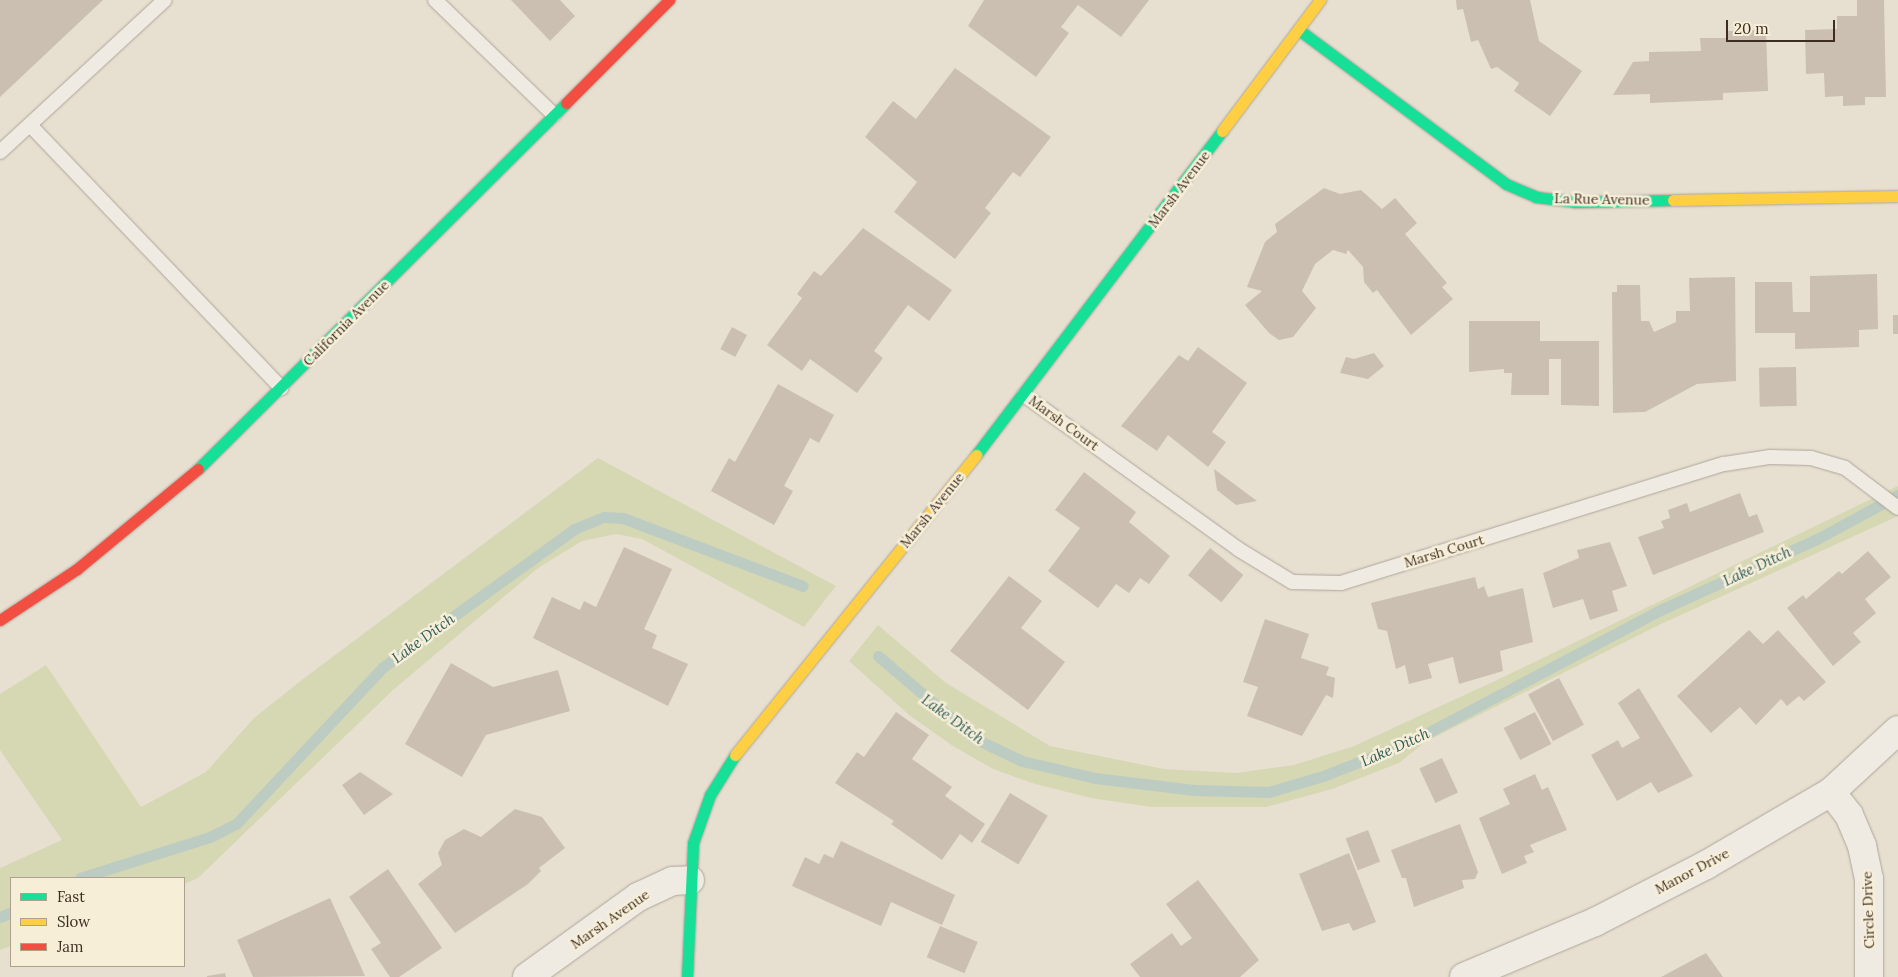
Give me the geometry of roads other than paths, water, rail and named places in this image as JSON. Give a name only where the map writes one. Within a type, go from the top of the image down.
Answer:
[{"type":"street","name":"California Avenue","points":[[0,620],[138,521],[281,388],[669,0]]},
{"type":"street","name":"Marsh Avenue","points":[[527,977],[638,897],[673,882],[690,880],[693,843],[710,795],[732,760],[1024,395],[1300,30],[1320,0]]},
{"type":"street","name":"La Rue Avenue","points":[[1300,30],[1506,184],[1536,197],[1574,202],[1898,196]]},
{"type":"street","name":"Manor Drive","points":[[1464,977],[1595,922],[1706,865],[1831,792],[1898,730]]},
{"type":"street","name":"Circle Drive","points":[[1831,792],[1862,846],[1869,879],[1869,977]]},
{"type":"street","points":[[687,977],[690,880]]},
{"type":"lane","points":[[0,152],[165,0]]},
{"type":"lane","points":[[435,0],[554,115]]},
{"type":"lane","points":[[30,124],[281,388]]},
{"type":"lane","name":"Marsh Court","points":[[1024,395],[1238,550],[1292,582],[1341,584],[1724,464],[1770,457],[1810,458],[1845,468],[1898,508]]},
{"type":"waterway","name":"Lake Ditch","points":[[878,656],[976,739],[1022,761],[1095,778],[1194,790],[1269,792],[1323,776],[1410,742],[1658,611],[1817,539],[1898,495]]},
{"type":"waterway","name":"Lake Ditch","points":[[83,877],[210,837],[237,823],[383,667],[574,529],[604,517],[623,518],[803,586]]},
{"type":"waterway","name":"Lake Ditch","points":[[0,917],[10,912]]}]
